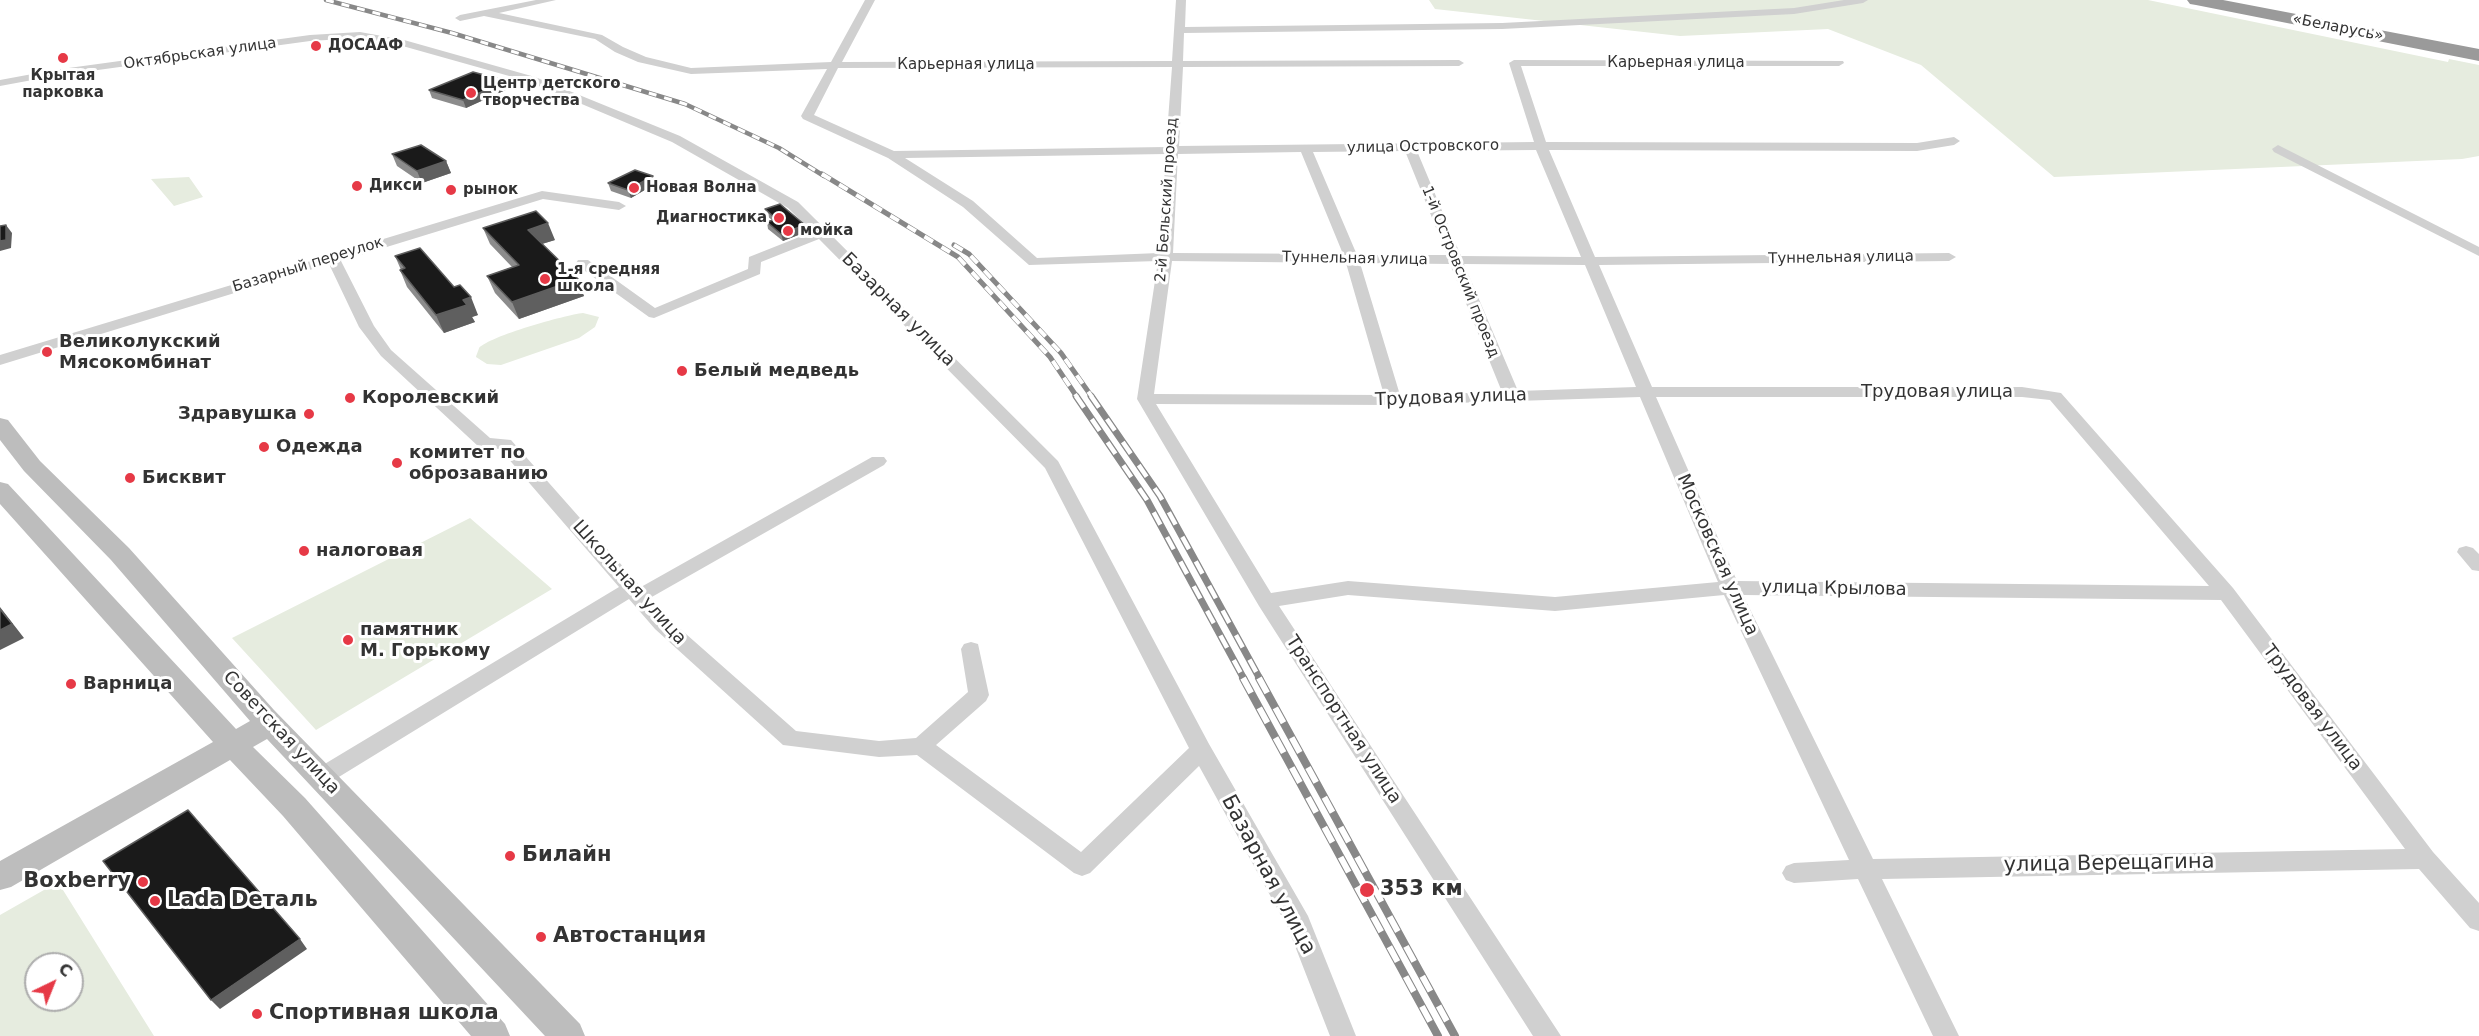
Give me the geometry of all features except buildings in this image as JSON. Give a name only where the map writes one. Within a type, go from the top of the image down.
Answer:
[{"type":"highway","name":"«Беларусь»","points":[[2196,0],[2479,55]]},
{"type":"highway","name":"«Беларусь»","points":[[2222,0],[2479,50]]},
{"type":"main road","name":"Советская улица","points":[[0,425],[32,466],[120,554],[269,724],[568,1036]]},
{"type":"main road","points":[[0,489],[233,745],[294,807],[493,1036]]},
{"type":"main road","points":[[0,877],[269,724]]},
{"type":"street","points":[[460,18],[551,0]]},
{"type":"street","points":[[834,65],[870,0]]},
{"type":"street","name":"2-й Бельский проезд","points":[[1145,399],[1166,257],[1181,0]]},
{"type":"street","points":[[1179,30],[1513,25],[1794,12],[1863,0]]},
{"type":"street","name":"Карьерная улица","points":[[483,13],[598,37],[610,46],[668,67],[691,71],[834,65],[1459,63]]},
{"type":"street","name":"Октябрьская улица","points":[[0,83],[310,38],[360,35],[400,42]]},
{"type":"street","name":"Базарная улица","points":[[400,42],[531,79],[676,139],[794,205],[1053,465],[1201,750],[1299,924],[1343,1036]]},
{"type":"street","name":"Карьерная улица","points":[[1514,63],[1839,63]]},
{"type":"street","name":"Московская улица","points":[[1514,63],[1541,146],[1730,588],[1946,1036]]},
{"type":"street","name":"Туннельная улица","points":[[834,65],[807,116],[892,155],[968,204],[1034,262],[1166,257],[1590,261],[1949,257]]},
{"type":"street","name":"улица Островского","points":[[892,155],[1409,147],[1917,147],[1954,141]]},
{"type":"street","name":"1-й Островский проезд","points":[[1409,147],[1512,396]]},
{"type":"street","points":[[1305,148],[1352,259],[1393,400]]},
{"type":"street","points":[[2278,149],[2479,252]]},
{"type":"street","name":"Базарный переулок","points":[[0,360],[542,195],[619,206]]},
{"type":"street","points":[[583,263],[654,314],[755,271],[754,260],[822,233]]},
{"type":"street","name":"Школьная улица","points":[[333,258],[367,327],[386,353],[485,443],[505,444],[662,624],[791,739],[879,749],[921,746]]},
{"type":"street","name":"Трудовая улица","points":[[1145,399],[1393,400],[1646,392],[2022,392],[2055,396],[2226,593],[2425,859],[2479,920]]},
{"type":"street","name":"Транспортная улица","points":[[1145,399],[1266,601],[1548,1036]]},
{"type":"street","points":[[321,777],[635,592],[878,460]]},
{"type":"street","name":"улица Крылова","points":[[1266,601],[1348,588],[1555,604],[1730,588],[2226,593]]},
{"type":"street","points":[[971,649],[979,695],[921,746],[1082,866],[1201,750]]},
{"type":"street","name":"улица Верещагина","points":[[1794,873],[1865,869],[2425,859]]},
{"type":"shaded area","points":[[1429,0],[2148,0],[2448,62],[2449,59],[2479,65],[2479,156],[2462,159],[2054,177],[1921,65],[1828,29],[1680,36],[1435,9]]},
{"type":"shaded area","points":[[189,177],[203,197],[174,206],[151,179]]},
{"type":"shaded area","points":[[583,313],[599,317],[595,327],[579,338],[501,365],[487,364],[476,357],[479,348],[497,338],[545,322]]},
{"type":"shaded area","points":[[470,518],[552,589],[316,730],[232,638]]},
{"type":"shaded area","points":[[58,882],[154,1036],[0,1036],[0,915]]},
{"type":"railway","points":[[326,0],[452,33],[685,104],[779,148],[824,176]]},
{"type":"railway","points":[[822,174],[958,257],[1050,357],[1077,397]]},
{"type":"railway","points":[[954,245],[969,254],[1061,353],[1092,397]]},
{"type":"railway","points":[[1076,396],[1147,500],[1244,679]]},
{"type":"railway","points":[[1091,396],[1160,496],[1260,679]]},
{"type":"railway","points":[[1243,678],[1438,1036]]},
{"type":"railway","points":[[1259,678],[1455,1036]]},
{"type":"place","name":"ДОСААФ","points":[[316,46]]},
{"type":"place","name":"Крытая парковка","points":[[63,58]]},
{"type":"place","name":"Центр детского творчества","points":[[471,93]]},
{"type":"place","name":"Дикси","points":[[357,186]]},
{"type":"place","name":"Новая Волна","points":[[634,188]]},
{"type":"place","name":"рынок","points":[[451,190]]},
{"type":"place","name":"Диагностика","points":[[779,218]]},
{"type":"place","name":"мойка","points":[[788,231]]},
{"type":"place","name":"1-я средняя школа","points":[[545,279]]},
{"type":"place","name":"Великолукский Мясокомбинат","points":[[47,352]]},
{"type":"place","name":"Белый медведь","points":[[682,371]]},
{"type":"place","name":"Королевский","points":[[350,398]]},
{"type":"place","name":"Здравушка","points":[[309,414]]},
{"type":"place","name":"Одежда","points":[[264,447]]},
{"type":"place","name":"комитет по оброзаванию","points":[[397,463]]},
{"type":"place","name":"Бисквит","points":[[130,478]]},
{"type":"place","name":"налоговая","points":[[304,551]]},
{"type":"place","name":"памятник М. Горькому","points":[[348,640]]},
{"type":"place","name":"Варница","points":[[71,684]]},
{"type":"place","name":"Билайн","points":[[510,856]]},
{"type":"place","name":"Boxberry","points":[[143,882]]},
{"type":"place","name":"353 км","points":[[1367,890]]},
{"type":"place","name":"Lada Dеталь","points":[[155,901]]},
{"type":"place","name":"Автостанция","points":[[541,937]]},
{"type":"place","name":"Спортивная школа","points":[[257,1014]]}]
